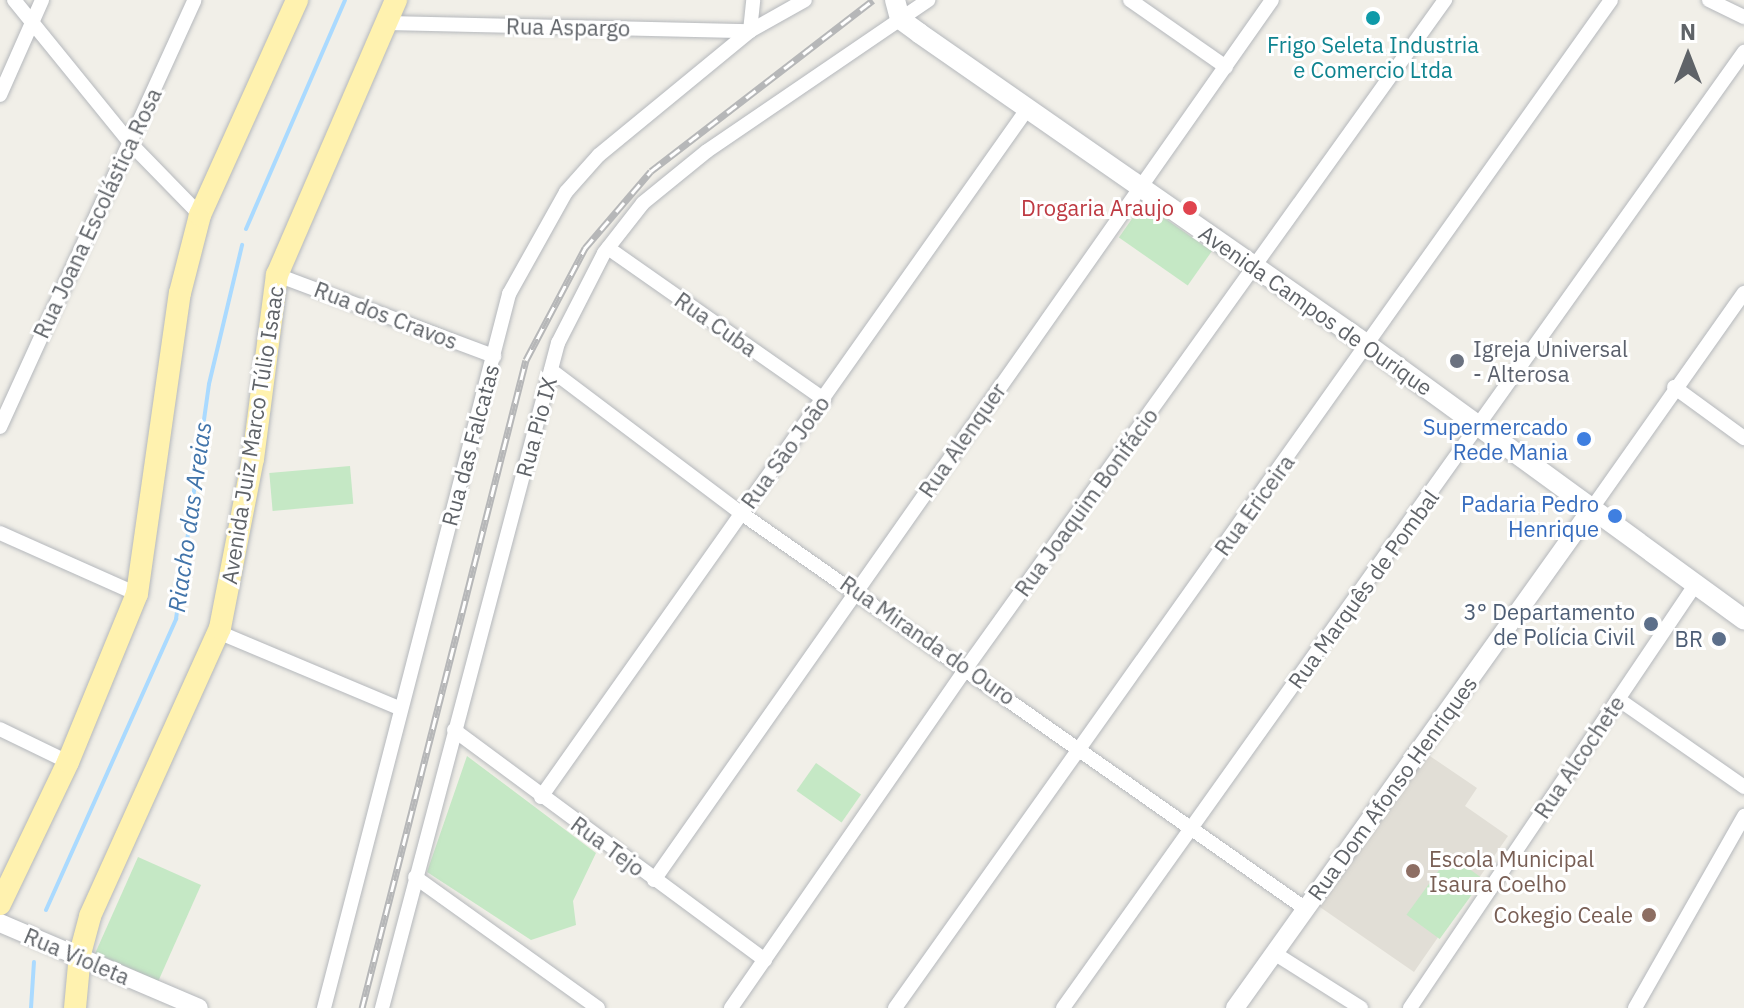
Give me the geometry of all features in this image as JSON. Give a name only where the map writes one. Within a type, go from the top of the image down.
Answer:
[{"type":"main road","points":[[0,904],[68,762],[137,594],[180,293],[200,215],[297,0]]},
{"type":"main road","name":"Avenida Juiz Marco Túlio Isaac","points":[[75,1008],[80,954],[90,916],[218,632],[253,459],[277,275],[396,0]]},
{"type":"main road","name":"Avenida Campos de Ourique","points":[[897,9],[1028,108],[1369,346],[1590,511],[1744,619]]},
{"type":"street","points":[[14,0],[131,144],[200,215]]},
{"type":"street","points":[[0,95],[42,0]]},
{"type":"street","name":"Rua Joana Escolástica Rosa","points":[[2,416],[131,144],[195,0]]},
{"type":"street","points":[[750,31],[753,0]]},
{"type":"street","name":"Rua das Falcatas","points":[[324,1008],[399,708],[509,294],[566,192],[647,111],[750,31],[805,0]]},
{"type":"street","name":"Rua Pio IX","points":[[382,1008],[551,370],[564,331],[608,248],[643,203],[707,151],[897,9],[928,0]]},
{"type":"street","points":[[1130,0],[1226,67]]},
{"type":"street","name":"Rua Alenquer","points":[[654,880],[1272,0]]},
{"type":"street","name":"Rua Joaquim Bonifácio","points":[[731,1008],[967,667],[1445,0]]},
{"type":"street","name":"Rua Ericeira","points":[[895,1008],[1078,747],[1369,346],[1611,0]]},
{"type":"street","points":[[1709,0],[1744,17]]},
{"type":"street","name":"Rua Aspargo","points":[[387,23],[750,31]]},
{"type":"street","name":"Rua Marquês de Pombal","points":[[1063,1008],[1744,52]]},
{"type":"street","name":"Rua São João","points":[[541,797],[1028,108]]},
{"type":"street","name":"Rua Cuba","points":[[608,248],[824,399]]},
{"type":"street","name":"Rua dos Cravos","points":[[277,275],[494,356]]},
{"type":"street","name":"Rua Dom Afonso Henriques","points":[[1235,1008],[1590,511],[1674,387],[1744,293]]},
{"type":"street","name":"Rua Miranda do Ouro","points":[[551,370],[741,513],[967,667],[1306,909]]},
{"type":"street","points":[[1674,387],[1744,438]]},
{"type":"street","points":[[0,533],[137,594]]},
{"type":"street","name":"Rua Alcochete","points":[[1410,1008],[1695,585]]},
{"type":"street","points":[[218,632],[399,708]]},
{"type":"street","points":[[1618,699],[1744,787]]},
{"type":"street","points":[[0,729],[68,762]]},
{"type":"street","name":"Rua Tejo","points":[[454,730],[765,960]]},
{"type":"street","points":[[1635,1008],[1744,816]]},
{"type":"street","points":[[415,877],[598,1008]]},
{"type":"street","name":"Rua Violeta","points":[[0,923],[80,954],[199,1008]]},
{"type":"street","points":[[1274,953],[1361,1008]]},
{"type":"shaded area","name":"Escola Municipal Isaura Coelho","points":[[1424,752],[1477,788],[1465,806],[1508,836],[1414,972],[1317,905]]},
{"type":"green space","points":[[1143,203],[1212,251],[1188,286],[1119,237]]},
{"type":"green space","points":[[350,466],[353,504],[273,511],[269,473]]},
{"type":"green space","points":[[467,756],[596,853],[573,901],[576,925],[531,940],[427,872]]},
{"type":"green space","points":[[816,763],[861,795],[842,822],[796,791]]},
{"type":"green space","points":[[1450,855],[1483,879],[1440,939],[1407,915]]},
{"type":"green space","points":[[138,857],[201,885],[158,981],[95,953]]},
{"type":"waterway","name":"Riacho das Areias","points":[[246,229],[345,0]]},
{"type":"waterway","name":"Riacho das Areias","points":[[46,910],[176,619],[209,384],[242,245]]},
{"type":"waterway","name":"Riacho das Areias","points":[[31,1008],[34,962]]},
{"type":"railway","points":[[362,1008],[526,360],[585,248],[651,171],[873,0]]},
{"type":"place","name":"Frigo Seleta Industria e Comercio Ltda","points":[[1373,18]]},
{"type":"place","name":"Drogaria Araujo","points":[[1190,208]]},
{"type":"place","name":"Igreja Universal - Alterosa","points":[[1457,361]]},
{"type":"place","name":"Supermercado Rede Mania","points":[[1584,439]]},
{"type":"place","name":"Padaria Pedro Henrique","points":[[1615,516]]},
{"type":"place","name":"3° Departamento de Polícia Civil","points":[[1651,624]]},
{"type":"place","name":"BR","points":[[1719,639]]},
{"type":"place","name":"Escola Municipal Isaura Coelho","points":[[1413,871]]},
{"type":"place","name":"Cokegio Ceale","points":[[1649,915]]}]
